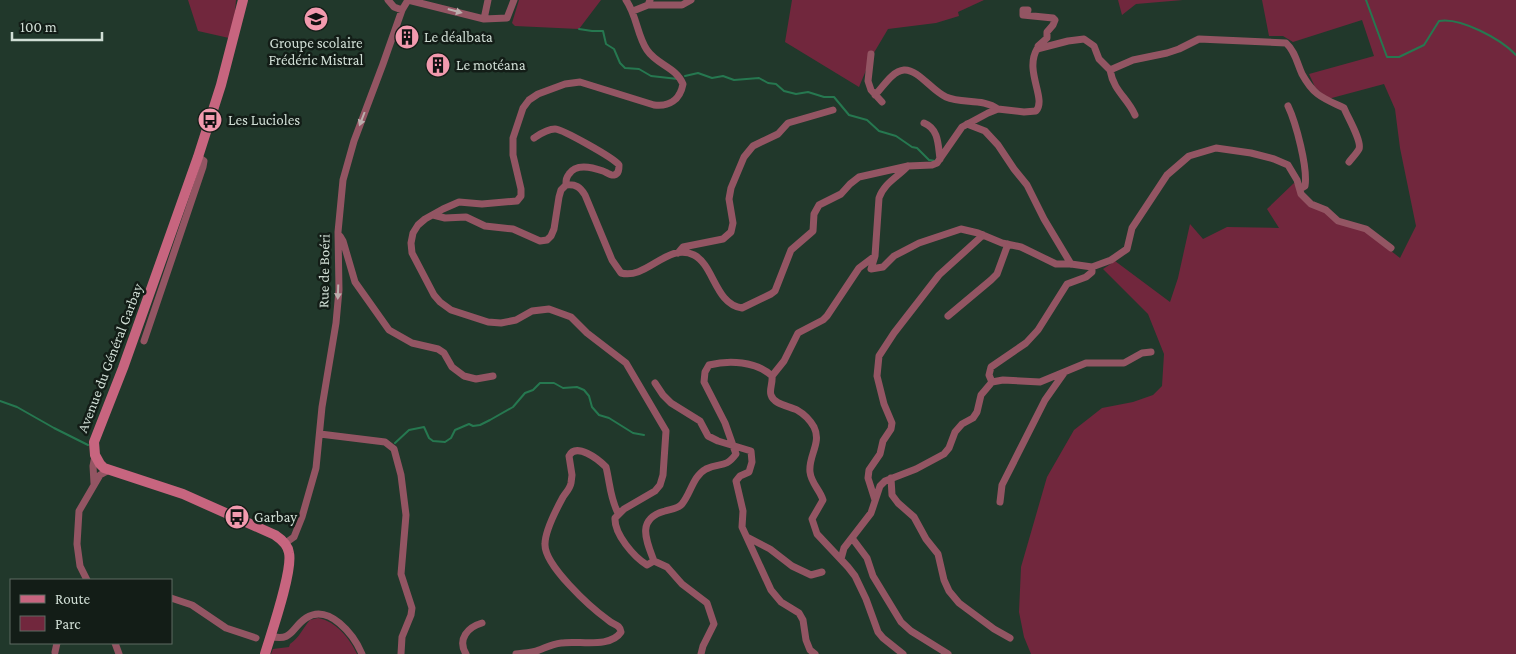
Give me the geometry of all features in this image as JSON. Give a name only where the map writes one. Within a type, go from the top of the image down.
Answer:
[{"type":"main road","name":"Avenue du Général Garbay","points":[[239,0],[240,18]]},
{"type":"main road","name":"Avenue du Général Garbay","points":[[243,0],[240,18],[198,157],[124,368],[94,442],[95,455],[100,464],[109,470],[183,494],[276,535],[284,544]]},
{"type":"main road","points":[[265,654],[289,569],[290,554],[284,544]]},
{"type":"street","points":[[388,0],[394,7],[402,10]]},
{"type":"street","points":[[408,0],[484,19],[508,18],[514,0]]},
{"type":"street","name":"Rue de Boéri","points":[[284,544],[294,537],[302,517],[316,468],[322,407],[336,323],[339,290],[338,236],[343,180],[354,141],[402,10],[408,0]]},
{"type":"street","points":[[484,19],[488,0]]},
{"type":"street","points":[[626,0],[633,11],[636,25],[647,50],[660,63],[679,75],[683,84],[682,89],[671,104],[665,106],[654,105],[580,82],[564,84],[538,94],[529,100],[523,108],[513,138],[513,155],[522,189],[521,196],[517,201],[482,204],[459,202],[432,215],[418,225],[411,243],[412,253],[434,295],[440,302],[452,310],[488,322],[501,323],[516,320],[532,311],[549,309],[571,317],[587,333],[626,363],[666,431],[663,475],[660,485],[655,491],[618,514],[614,523],[635,557],[646,565],[654,561]]},
{"type":"street","points":[[633,11],[649,3],[682,5],[691,0]]},
{"type":"street","points":[[875,94],[892,76],[905,70],[914,72],[928,85],[946,97],[989,104],[998,109],[1032,112],[1038,109],[1038,97],[1032,66],[1033,56],[1038,46],[1048,38],[1047,32],[1055,22],[1053,18],[1023,15],[1023,10],[1028,10]]},
{"type":"street","points":[[1038,49],[1084,39],[1094,46],[1099,59],[1110,70],[1114,86],[1132,108],[1135,115]]},
{"type":"street","points":[[1110,70],[1133,60],[1179,49],[1199,39],[1286,42],[1291,48],[1302,74],[1314,91],[1324,100],[1344,108],[1350,124],[1360,140],[1360,148],[1349,162]]},
{"type":"street","points":[[871,54],[868,82],[871,90],[882,102]]},
{"type":"street","points":[[1288,106],[1304,163],[1305,186],[1300,189]]},
{"type":"street","points":[[432,215],[445,218],[466,216],[485,226],[513,229],[540,241],[547,240],[554,229],[561,190],[566,185],[574,184],[585,195],[612,260],[621,273],[633,274],[641,272],[669,255],[678,253],[694,255],[700,260],[721,293],[731,304],[742,308],[775,291],[791,250],[813,230],[814,214],[819,205],[841,194],[859,177],[908,166],[932,166],[940,159],[956,133],[966,124],[998,109]]},
{"type":"street","points":[[678,253],[683,247],[724,239],[731,232],[733,223],[729,199],[731,188],[744,157],[753,146],[778,134],[788,124],[832,110]]},
{"type":"street","points":[[924,123],[932,127],[936,133],[940,159]]},
{"type":"street","points":[[966,124],[986,131],[998,144],[1027,185],[1044,219],[1071,264]]},
{"type":"street","points":[[534,138],[550,130],[561,130],[608,156],[619,165],[617,174],[612,175],[598,170],[576,167],[565,179],[566,185]]},
{"type":"street","points":[[908,166],[881,191],[875,256],[871,266],[873,270],[883,267],[894,256],[910,246],[955,230],[969,230],[984,235],[1021,248],[1056,264],[1092,267],[1112,260],[1127,249],[1132,228],[1171,170],[1189,156],[1216,148],[1232,149],[1274,159],[1288,165],[1297,180],[1301,194],[1311,204],[1326,210],[1338,221],[1366,230],[1392,248]]},
{"type":"street","points":[[144,341],[203,167],[204,161],[198,157]]},
{"type":"street","points":[[875,501],[868,478],[869,470],[880,454],[883,441],[892,424],[884,404],[877,376],[879,356],[894,333],[939,275],[984,235]]},
{"type":"street","points":[[338,236],[340,236],[342,241],[355,282],[389,330],[412,343],[438,350],[447,358],[452,367],[464,376],[476,379],[493,376]]},
{"type":"street","points":[[948,316],[997,274],[1008,244]]},
{"type":"street","points":[[875,256],[859,268],[827,316],[798,333],[784,361],[772,376],[773,382],[770,393],[776,402],[796,410],[807,417],[817,434],[810,462],[811,477],[823,500],[812,518],[817,534],[855,576],[878,632],[903,654]]},
{"type":"street","points":[[992,382],[989,375],[991,367],[1026,343],[1038,330],[1067,284],[1086,277],[1092,272],[1092,267]]},
{"type":"street","points":[[841,559],[844,548],[871,513],[880,486],[890,478],[916,469],[944,454],[949,448],[955,432],[962,424],[973,418],[977,412],[981,395],[992,382],[1003,380],[1040,382],[1086,363],[1124,363],[1142,353],[1151,352]]},
{"type":"street","points":[[701,654],[714,624],[712,614],[707,603],[682,584],[668,567],[654,561],[645,536],[648,520],[656,514],[679,507],[687,498],[696,478],[707,469],[730,463],[736,454],[725,422],[704,382],[705,372],[709,365],[734,362],[748,364],[772,376]]},
{"type":"street","points":[[1000,502],[1002,485],[1045,400],[1064,373]]},
{"type":"street","points":[[655,382],[662,395],[671,403],[700,421],[708,436],[751,451],[752,462],[749,472],[740,476],[736,481],[743,511],[742,527],[772,590],[781,602],[799,613],[803,620],[806,640],[810,650],[815,654]]},
{"type":"street","points":[[320,434],[385,442],[394,449],[401,475],[406,515],[401,574],[412,608],[402,636],[401,654]]},
{"type":"street","points":[[516,654],[540,650],[546,646],[564,642],[592,643],[608,641],[619,635],[621,630],[579,595],[551,563],[545,550],[546,534],[571,483],[572,475],[569,456],[573,450],[581,451],[606,467],[609,489],[618,514]]},
{"type":"street","points":[[94,483],[93,466],[95,455]]},
{"type":"street","points":[[84,579],[80,566],[77,527],[79,511],[94,483],[100,475],[109,470]]},
{"type":"street","points":[[890,478],[892,494],[898,503],[914,517],[926,539],[938,554],[944,580],[949,591],[959,603],[994,629],[1010,638]]},
{"type":"street","points":[[746,537],[770,549],[790,565],[814,576],[822,572]]},
{"type":"street","points":[[852,538],[866,558],[873,576],[900,622],[948,654]]},
{"type":"street","points":[[172,598],[192,605],[226,628],[256,638]]},
{"type":"street","points":[[270,636],[276,638],[288,636],[305,619],[312,615],[320,614],[334,619],[346,629],[356,641],[362,654]]},
{"type":"street","points":[[466,654],[462,646],[468,629],[482,623]]},
{"type":"street","points":[[55,652],[58,644]]},
{"type":"green space","points":[[188,0],[236,0],[234,22],[229,38],[198,31]]},
{"type":"green space","points":[[519,0],[601,0],[579,29],[515,26],[512,23]]},
{"type":"green space","points":[[792,0],[984,0],[958,12],[959,16],[936,23],[888,29],[872,56],[859,87],[785,42]]},
{"type":"green space","points":[[1118,0],[1183,0],[1136,4],[1122,15]]},
{"type":"green space","points":[[1262,0],[1516,0],[1516,654],[1031,654],[1024,637],[1019,612],[1021,567],[1047,477],[1074,430],[1102,408],[1133,402],[1153,395],[1162,386],[1164,354],[1148,314],[1103,269],[1115,261],[1170,302],[1178,278],[1190,224],[1203,239],[1227,227],[1279,228],[1267,209],[1294,183],[1312,206],[1367,232],[1400,258],[1416,226],[1400,148],[1395,109],[1384,84],[1328,99],[1315,87],[1309,74],[1374,56],[1362,20],[1293,42],[1283,36],[1269,36]]},
{"type":"green space","points":[[318,618],[331,623],[342,632],[357,654],[271,654],[273,649],[289,647],[310,620]]},
{"type":"waterway","points":[[1366,0],[1387,57],[1399,57],[1424,45],[1439,21],[1458,22],[1480,30],[1501,42],[1516,55]]},
{"type":"waterway","points":[[579,29],[603,31],[606,44],[614,49],[620,63],[625,68],[639,69],[651,76],[678,79]]},
{"type":"waterway","points":[[685,76],[698,73],[712,78],[723,76],[734,80],[759,78],[768,83],[776,84],[784,91],[796,94],[808,92],[824,97],[834,97],[849,115],[867,120],[879,131],[896,136],[912,147],[917,148],[929,160],[935,161]]},
{"type":"waterway","points":[[395,443],[409,430],[424,427],[429,438],[433,441],[445,442],[451,438],[455,430],[469,424],[473,426],[480,425],[513,407],[525,393],[533,390],[540,383],[554,383],[563,388],[577,387],[584,390],[589,396],[592,407],[599,415],[609,418],[633,433],[644,435]]},
{"type":"waterway","points":[[0,401],[17,407],[88,445]]},
{"type":"place","name":"Groupe scolaire Frédéric Mistral","points":[[316,19]]},
{"type":"place","name":"Le déalbata","points":[[407,37]]},
{"type":"place","name":"Le motéana","points":[[438,65]]},
{"type":"place","name":"Les Lucioles","points":[[210,120]]},
{"type":"place","name":"Garbay","points":[[237,517]]}]
